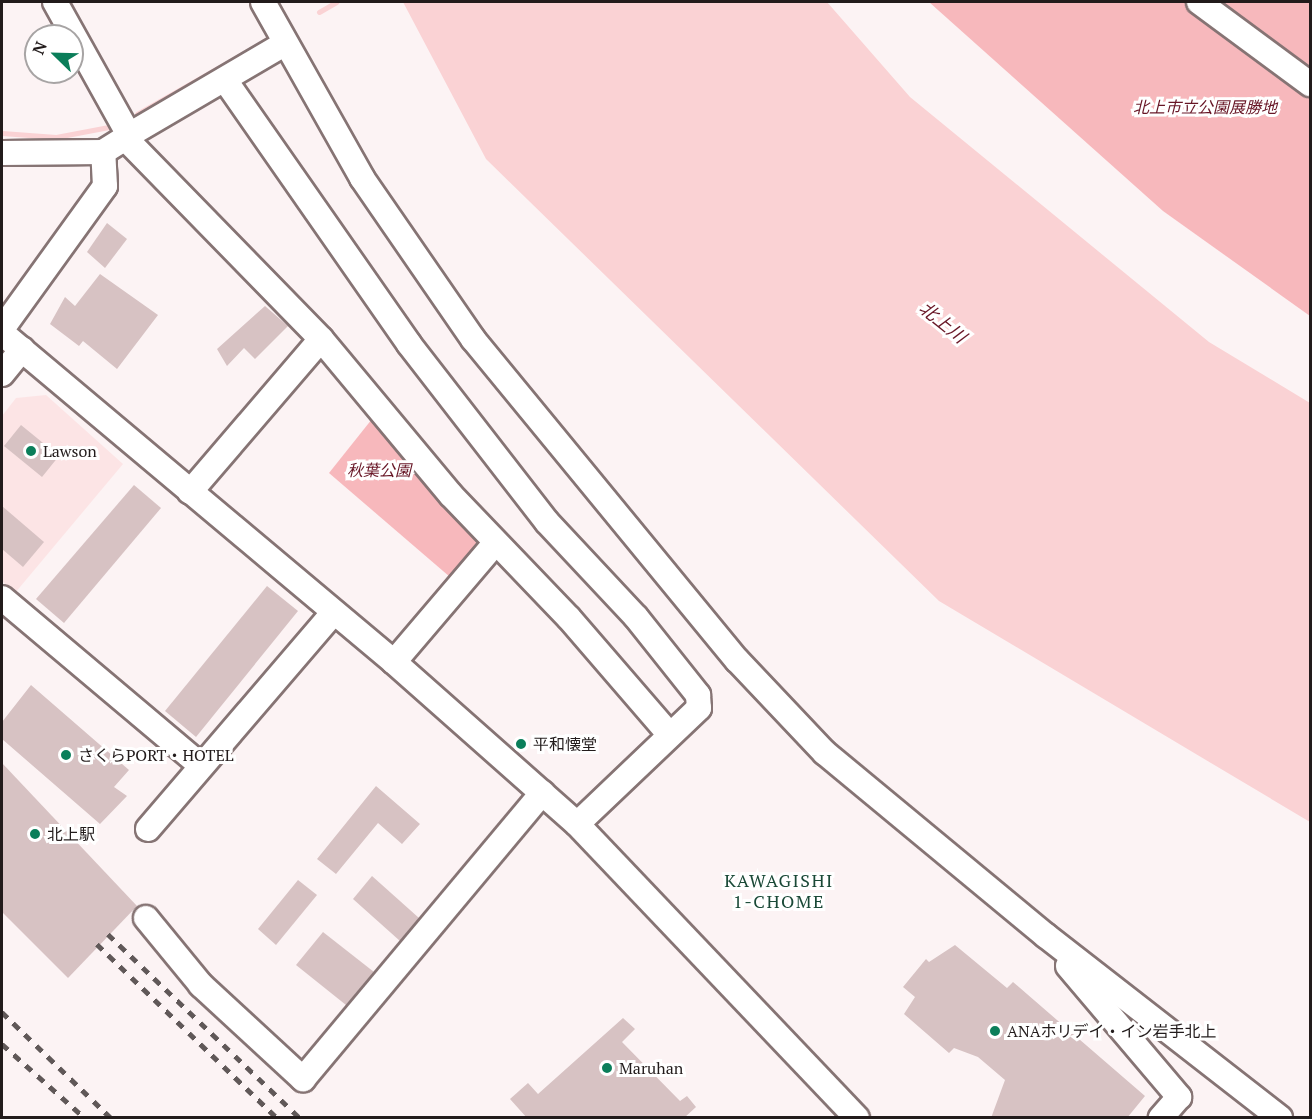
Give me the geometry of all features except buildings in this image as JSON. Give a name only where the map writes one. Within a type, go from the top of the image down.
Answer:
[{"type":"street","points":[[55,2],[129,135],[284,44]]},
{"type":"street","points":[[263,2],[284,44],[362,178],[473,339],[648,558],[825,753],[1045,935],[1280,1118]]},
{"type":"street","points":[[1199,2],[1311,84]]},
{"type":"street","points":[[225,80],[409,344],[547,522],[636,617],[698,695],[699,708],[669,734],[577,824]]},
{"type":"street","points":[[2,153],[103,152],[125,138],[321,339],[496,542],[669,734]]},
{"type":"street","points":[[2,329],[105,186],[103,152]]},
{"type":"street","points":[[2,333],[394,662],[577,824],[857,1118]]},
{"type":"street","points":[[190,492],[321,339]]},
{"type":"street","points":[[2,375],[22,349]]},
{"type":"street","points":[[394,662],[496,542]]},
{"type":"street","points":[[2,598],[200,765]]},
{"type":"street","points":[[148,829],[200,765],[333,613]]},
{"type":"street","points":[[146,918],[201,985],[303,1079],[542,794]]},
{"type":"street","points":[[1045,935],[1127,1041],[1179,1096],[1161,1118]]},
{"type":"shaded area","points":[[46,395],[123,464],[15,593],[2,581],[2,416],[16,398]]},
{"type":"green space","name":"北上市立公園展勝地","points":[[929,2],[1310,2],[1310,316],[1163,211]]},
{"type":"green space","name":"秋葉公園","points":[[376,414],[481,540],[450,577],[329,473]]},
{"type":"water","name":"北上川","points":[[403,2],[827,2],[910,97],[1209,342],[1310,403],[1310,822],[939,601],[486,159]]},
{"type":"waterway","points":[[319,12],[336,2]]},
{"type":"waterway","points":[[137,114],[262,43]]},
{"type":"waterway","points":[[2,133],[56,137],[114,126]]},
{"type":"railway","points":[[108,934],[300,1118]]},
{"type":"railway","points":[[97,944],[277,1118]]},
{"type":"railway","points":[[2,1012],[111,1118]]},
{"type":"railway","points":[[2,1044],[85,1118]]},
{"type":"place","name":"Lawson","points":[[31,451]]},
{"type":"place","name":"平和懐堂","points":[[521,744]]},
{"type":"place","name":"さくらPORT・HOTEL","points":[[66,755]]},
{"type":"place","name":"北上駅","points":[[35,834]]},
{"type":"place","name":"ANAホリデイ・イン岩手北上","points":[[995,1031]]},
{"type":"place","name":"Maruhan","points":[[607,1068]]},
{"type":"district","name":"KAWAGISHI 1-CHOME","points":[[779,891]]}]
